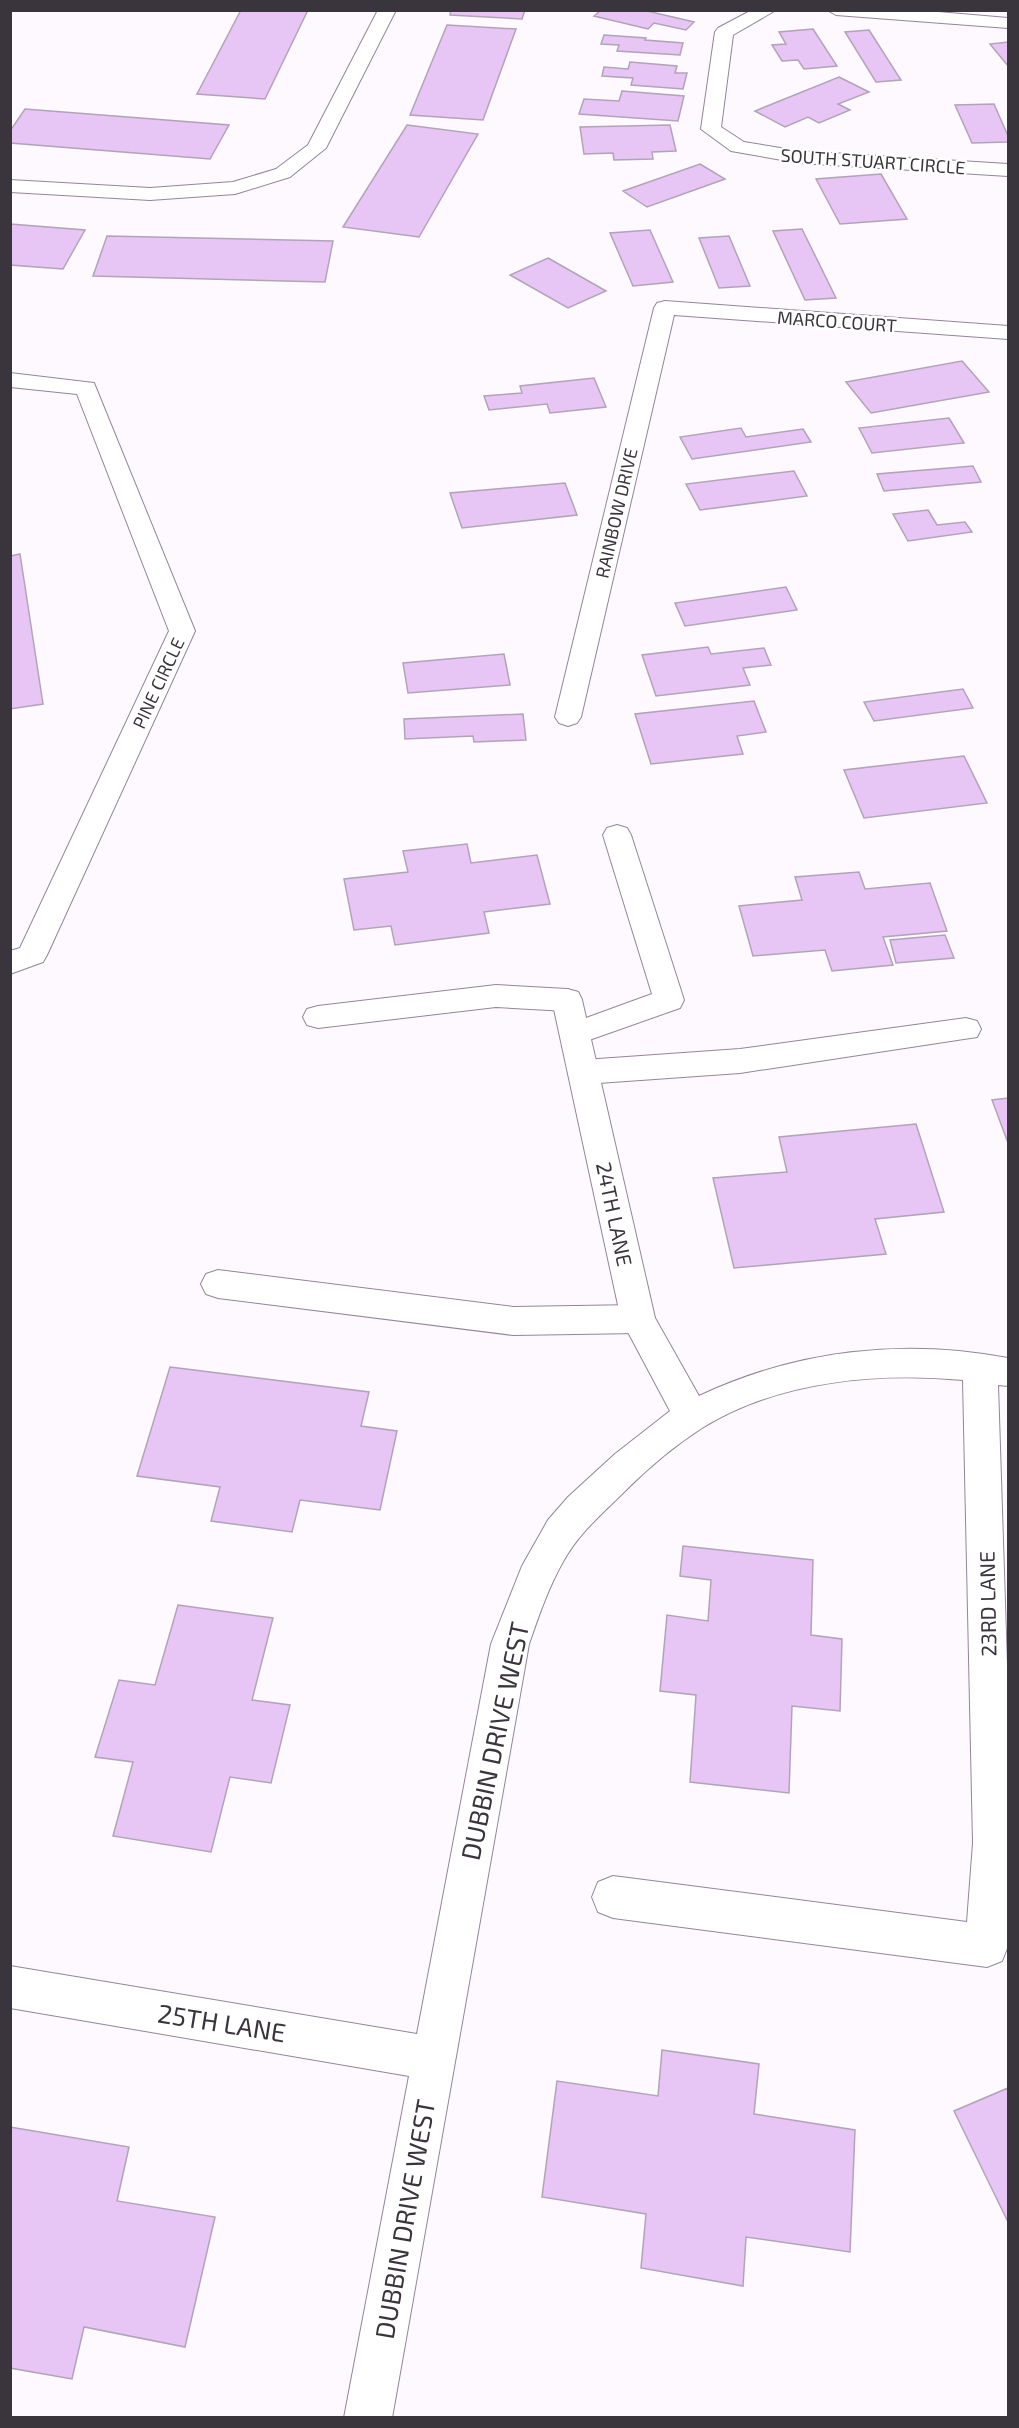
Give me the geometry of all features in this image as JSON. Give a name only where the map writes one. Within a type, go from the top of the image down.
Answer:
[{"type":"street","points":[[10,186],[150,194],[235,188],[283,173],[316,148],[387,10]]},
{"type":"street","points":[[836,10],[1008,23]]},
{"type":"street","name":"SOUTH STUART CIRCLE","points":[[761,12],[723,32],[711,129],[738,147],[799,157],[1008,170]]},
{"type":"street","name":"MARCO COURT","points":[[665,308],[1008,333]]},
{"type":"street","name":"RAINBOW DRIVE","points":[[568,717],[665,308]]},
{"type":"street","name":"PINE CIRCLE","points":[[10,380],[86,388],[182,631],[32,955],[10,963]]},
{"type":"street","points":[[575,1034],[669,1000],[617,835]]},
{"type":"street","name":"24TH LANE","points":[[318,1017],[496,996],[567,1000],[638,1319],[692,1416]]},
{"type":"street","points":[[584,1072],[740,1061],[966,1029]]},
{"type":"street","points":[[218,1284],[513,1321],[638,1319]]},
{"type":"street","name":"DUBBIN DRIVE WEST","points":[[368,2418],[510,1644],[526,1598],[547,1556],[572,1518],[630,1462],[692,1416],[748,1389],[838,1366],[885,1362],[994,1369]]},
{"type":"street","name":"23RD LANE","points":[[613,1897],[987,1946],[1001,1841],[994,1369]]},
{"type":"street","name":"25TH LANE","points":[[10,1987],[433,2058]]},
{"type":"building","points":[[241,10],[308,10],[265,99],[197,94]]},
{"type":"building","points":[[451,10],[525,10],[522,19],[450,15]]},
{"type":"building","points":[[601,10],[643,10],[694,22],[686,30],[654,23],[648,29],[594,16]]},
{"type":"building","points":[[447,25],[516,29],[483,120],[410,115]]},
{"type":"building","points":[[813,29],[837,66],[804,69],[798,60],[782,61],[772,45],[786,44],[779,32]]},
{"type":"building","points":[[869,30],[901,80],[876,82],[845,32]]},
{"type":"building","points":[[604,35],[683,43],[680,55],[617,51],[619,45],[601,44]]},
{"type":"building","points":[[1008,42],[1008,66],[990,44]]},
{"type":"building","points":[[630,62],[677,66],[675,73],[687,73],[683,89],[631,85],[633,78],[602,76],[604,67],[628,69]]},
{"type":"building","points":[[839,77],[869,92],[838,104],[850,110],[819,123],[808,117],[785,127],[755,111]]},
{"type":"building","points":[[622,91],[684,96],[678,121],[579,114],[584,99],[619,101]]},
{"type":"building","points":[[994,104],[1008,136],[1008,142],[972,143],[955,105]]},
{"type":"building","points":[[25,109],[229,125],[210,159],[10,143],[10,131]]},
{"type":"building","points":[[407,125],[478,134],[419,237],[343,227]]},
{"type":"building","points":[[670,125],[676,151],[652,152],[653,159],[614,160],[613,153],[584,154],[580,127]]},
{"type":"building","points":[[700,164],[725,179],[647,207],[623,191]]},
{"type":"building","points":[[881,174],[907,219],[840,224],[816,179]]},
{"type":"building","points":[[10,224],[85,230],[63,269],[10,265]]},
{"type":"building","points":[[802,229],[836,298],[805,300],[773,231]]},
{"type":"building","points":[[650,230],[673,282],[633,286],[610,233]]},
{"type":"building","points":[[107,236],[333,241],[325,282],[93,276]]},
{"type":"building","points":[[729,236],[750,286],[719,288],[699,238]]},
{"type":"building","points":[[548,258],[606,291],[568,308],[510,275]]},
{"type":"building","points":[[962,361],[989,392],[871,413],[846,382]]},
{"type":"building","points":[[594,378],[606,407],[550,413],[547,404],[489,410],[484,396],[522,393],[520,386]]},
{"type":"building","points":[[949,418],[964,443],[872,453],[859,428]]},
{"type":"building","points":[[741,428],[746,437],[803,429],[811,442],[692,459],[680,437]]},
{"type":"building","points":[[973,466],[981,482],[884,491],[877,474]]},
{"type":"building","points":[[794,471],[807,496],[700,510],[686,484]]},
{"type":"building","points":[[565,483],[577,515],[462,528],[450,493]]},
{"type":"building","points":[[928,510],[937,525],[965,522],[972,532],[908,541],[893,514]]},
{"type":"building","points":[[20,554],[43,704],[10,709],[10,556]]},
{"type":"building","points":[[786,587],[797,610],[685,626],[675,603]]},
{"type":"building","points":[[708,647],[711,654],[764,648],[771,665],[743,668],[750,685],[656,696],[642,655]]},
{"type":"building","points":[[504,654],[510,685],[408,693],[403,663]]},
{"type":"building","points":[[963,689],[973,708],[874,721],[864,702]]},
{"type":"building","points":[[754,701],[766,732],[737,736],[743,754],[651,764],[635,714]]},
{"type":"building","points":[[523,714],[526,740],[474,742],[473,736],[405,739],[404,719]]},
{"type":"building","points":[[964,756],[987,803],[864,818],[844,770]]},
{"type":"building","points":[[467,844],[471,863],[537,855],[550,904],[484,912],[489,933],[395,945],[391,926],[354,930],[344,879],[408,872],[403,851]]},
{"type":"building","points":[[859,872],[865,889],[930,883],[947,931],[883,937],[893,965],[832,971],[825,950],[753,956],[739,906],[802,900],[795,877]]},
{"type":"building","points":[[945,935],[954,958],[896,963],[890,940]]},
{"type":"building","points":[[1008,1098],[1008,1143],[992,1100]]},
{"type":"building","points":[[916,1124],[944,1212],[875,1219],[886,1254],[734,1268],[713,1178],[787,1172],[779,1137]]},
{"type":"building","points":[[170,1367],[369,1392],[361,1426],[397,1431],[380,1510],[300,1500],[292,1532],[211,1521],[220,1487],[137,1476]]},
{"type":"building","points":[[683,1546],[813,1560],[811,1635],[842,1639],[840,1711],[792,1706],[789,1793],[690,1782],[696,1695],[660,1691],[667,1615],[708,1621],[711,1580],[680,1576]]},
{"type":"building","points":[[178,1605],[273,1618],[252,1700],[290,1705],[271,1783],[230,1777],[211,1852],[113,1836],[133,1762],[95,1757],[119,1680],[155,1685]]},
{"type":"building","points":[[662,2050],[759,2064],[754,2114],[855,2130],[850,2252],[746,2237],[743,2286],[641,2268],[646,2214],[542,2197],[557,2081],[658,2096]]},
{"type":"building","points":[[1008,2088],[1008,2222],[954,2111]]},
{"type":"building","points":[[10,2127],[129,2147],[117,2201],[215,2217],[185,2347],[84,2327],[72,2379],[10,2368]]}]
